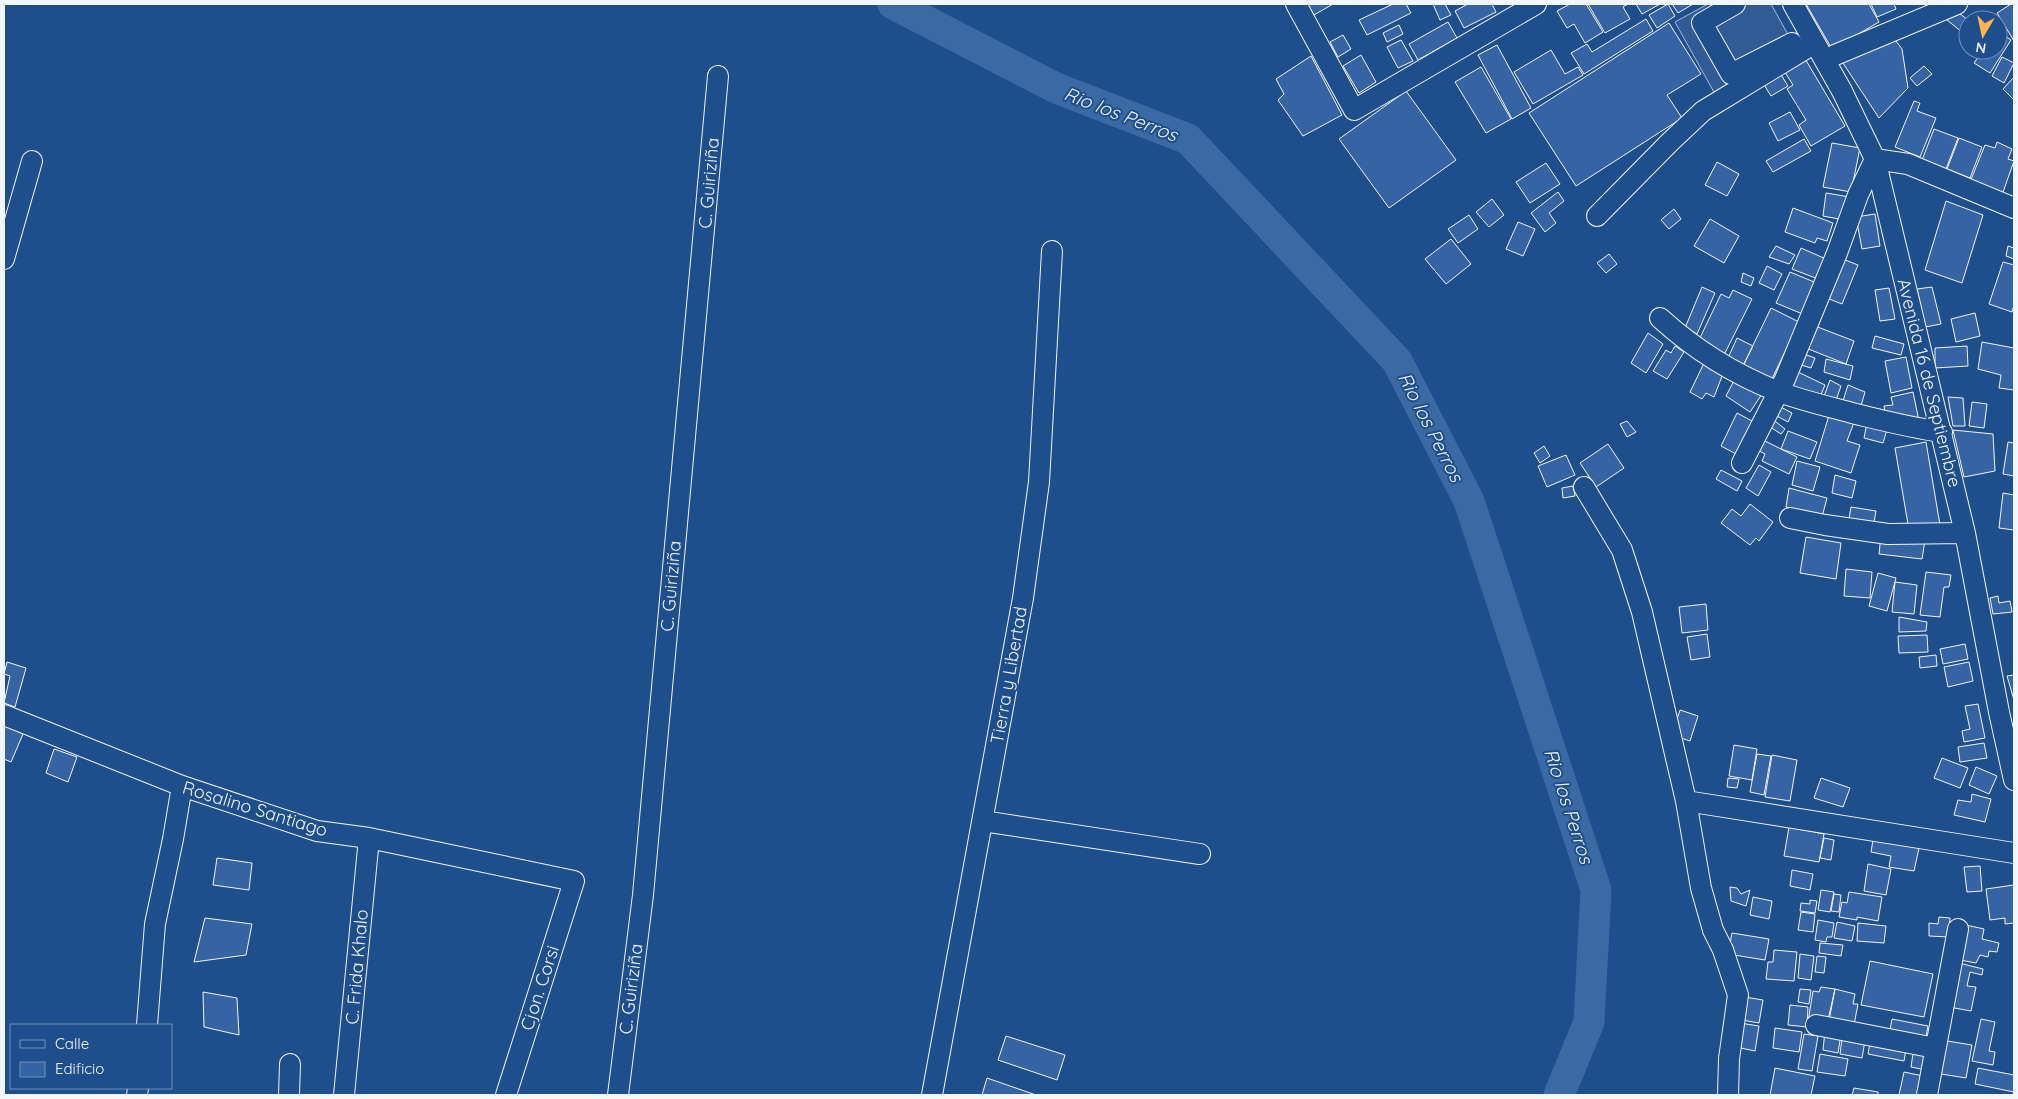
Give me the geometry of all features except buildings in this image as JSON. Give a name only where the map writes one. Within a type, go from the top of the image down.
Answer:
[{"type":"street","points":[[1296,4],[1354,110],[1511,10],[1536,4]]},
{"type":"street","points":[[1735,4],[1702,23],[1731,74],[1792,43]]},
{"type":"street","name":"Avenida 16 de Septiembre","points":[[1793,4],[1842,91],[1875,159],[1942,432],[2007,713],[2014,780]]},
{"type":"street","points":[[1826,61],[1836,55],[1957,4]]},
{"type":"street","points":[[1597,216],[1703,111],[1815,42]]},
{"type":"street","name":"C. Guiriziña","points":[[618,1095],[644,885],[718,76]]},
{"type":"street","points":[[1742,462],[1778,392],[1837,253],[1858,195],[1875,159],[1908,164],[2014,208]]},
{"type":"street","points":[[4,260],[32,161]]},
{"type":"street","name":"Tierra y Libertad","points":[[932,1095],[1023,598],[1039,482],[1052,251]]},
{"type":"street","points":[[1660,318],[1700,350],[1733,370],[1778,392],[1914,429],[1942,432]]},
{"type":"street","points":[[1584,486],[1622,550],[1642,612],[1686,801],[1702,888],[1713,930],[1723,950],[1738,995],[1728,1059],[1728,1095]]},
{"type":"street","points":[[1790,518],[1888,534],[1966,533]]},
{"type":"street","name":"Rosalino Santiago","points":[[4,715],[182,786],[317,831],[369,838],[574,881]]},
{"type":"street","points":[[147,1024],[155,924],[182,786]]},
{"type":"street","points":[[1686,801],[2014,853]]},
{"type":"street","points":[[983,821],[1200,854]]},
{"type":"street","name":"C. Frida Khalo","points":[[344,1095],[369,838]]},
{"type":"street","name":"Cjon. Corsi","points":[[506,1095],[574,881]]},
{"type":"street","points":[[1927,1095],[1958,929]]},
{"type":"street","points":[[1816,1025],[1936,1048]]},
{"type":"street","points":[[289,1095],[290,1064]]},
{"type":"shaded area","points":[[1708,4],[1771,4],[1796,49],[1715,94],[1675,22]]},
{"type":"waterway","name":"Rio los Perros","points":[[893,4],[1056,88],[1188,139],[1397,361],[1469,501],[1596,890],[1589,1022],[1559,1095]]}]
